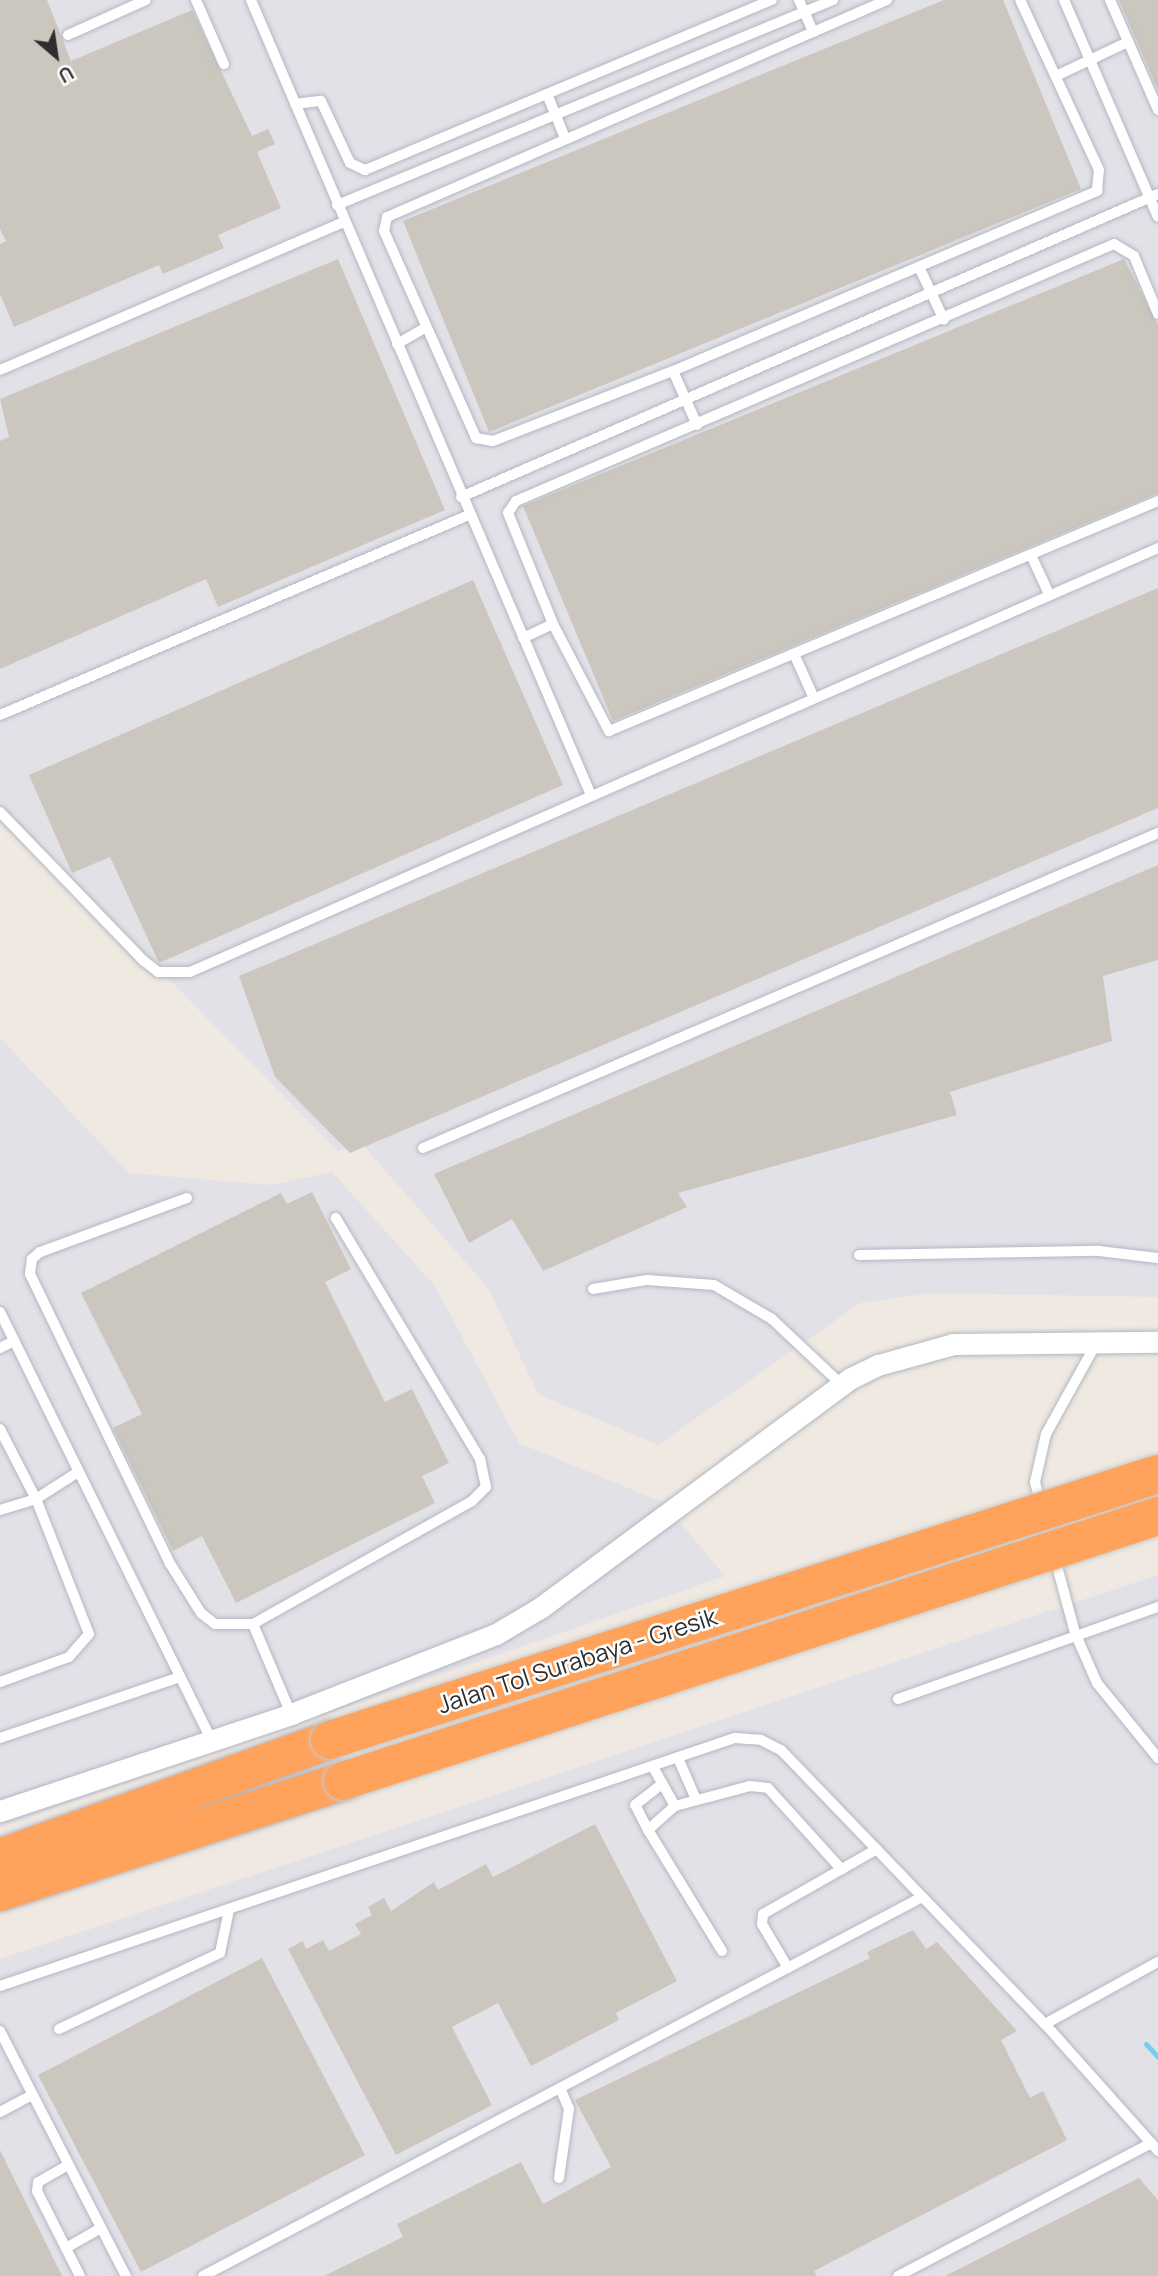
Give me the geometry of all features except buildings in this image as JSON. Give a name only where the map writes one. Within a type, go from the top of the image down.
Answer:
[{"type":"highway","name":"Jalan Tol Surabaya - Gresik","points":[[0,1858],[330,1740],[1158,1475]]},
{"type":"highway","name":"Jalan Tol Surabaya - Gresik","points":[[0,1892],[1158,1516]]},
{"type":"street","points":[[0,1811],[291,1714],[496,1634],[656,1522],[740,1457],[842,1385],[905,1355],[953,1344],[1158,1342]]},
{"type":"lane","points":[[68,35],[146,0]]},
{"type":"lane","points":[[196,0],[224,64]]},
{"type":"lane","points":[[251,0],[461,497],[590,793]]},
{"type":"lane","points":[[295,104],[321,101],[350,163],[361,170],[772,0]]},
{"type":"lane","points":[[799,0],[813,32]]},
{"type":"lane","points":[[337,205],[833,0]]},
{"type":"lane","points":[[887,0],[387,217],[384,231],[425,328],[481,442],[673,371],[920,269],[1100,187],[1099,170],[1020,0]]},
{"type":"lane","points":[[1064,0],[1154,196],[1158,217]]},
{"type":"lane","points":[[1110,0],[1158,110]]},
{"type":"lane","points":[[1055,76],[1128,42]]},
{"type":"lane","points":[[547,94],[565,138]]},
{"type":"lane","points":[[461,497],[685,398],[933,295],[1154,196]]},
{"type":"lane","points":[[0,370],[344,222]]},
{"type":"lane","points":[[1158,314],[1134,256],[1114,244],[944,320],[510,505],[509,517],[553,624],[609,731],[795,656],[1158,501]]},
{"type":"lane","points":[[920,269],[944,320]]},
{"type":"lane","points":[[397,344],[425,328]]},
{"type":"lane","points":[[673,371],[697,425]]},
{"type":"lane","points":[[0,715],[470,515]]},
{"type":"lane","points":[[0,812],[144,961],[166,974],[190,972],[590,793],[1158,548]]},
{"type":"lane","points":[[1031,555],[1049,594]]},
{"type":"lane","points":[[523,638],[553,624]]},
{"type":"lane","points":[[795,656],[813,696]]},
{"type":"lane","points":[[423,1148],[1158,833]]},
{"type":"lane","points":[[187,1198],[40,1252],[29,1265],[30,1274],[128,1482],[201,1613],[215,1624],[253,1624],[472,1500],[486,1487],[480,1459],[336,1218]]},
{"type":"lane","points":[[859,1255],[1100,1251],[1158,1258]]},
{"type":"lane","points":[[593,1289],[647,1280],[714,1285],[772,1319],[842,1385]]},
{"type":"lane","points":[[0,1312],[212,1741]]},
{"type":"lane","points":[[0,1348],[14,1341]]},
{"type":"lane","points":[[1044,1519],[1035,1482],[1038,1459],[1046,1434],[1097,1342]]},
{"type":"lane","points":[[0,1429],[36,1499],[89,1634],[69,1657],[1,1681]]},
{"type":"lane","points":[[0,1510],[36,1499],[78,1472]]},
{"type":"lane","points":[[1047,1531],[1074,1633],[1097,1683],[1158,1758]]},
{"type":"lane","points":[[898,1699],[1074,1633],[1158,1607]]},
{"type":"lane","points":[[253,1624],[291,1714]]},
{"type":"lane","points":[[0,1738],[180,1677]]},
{"type":"lane","points":[[0,1986],[735,1738],[761,1740],[781,1750],[877,1849],[1045,2024],[1154,2147],[898,2276]]},
{"type":"lane","points":[[678,1758],[695,1797]]},
{"type":"lane","points":[[653,1767],[675,1805]]},
{"type":"lane","points":[[662,1784],[635,1805],[722,1951]]},
{"type":"lane","points":[[648,1830],[675,1805],[695,1797],[750,1786],[768,1788],[842,1870]]},
{"type":"lane","points":[[788,1968],[762,1924],[763,1914],[877,1849]]},
{"type":"lane","points":[[203,2276],[922,1897]]},
{"type":"lane","points":[[59,2029],[219,1953],[225,1947],[229,1910]]},
{"type":"lane","points":[[1045,2024],[1158,1962]]},
{"type":"lane","points":[[0,2033],[126,2276]]},
{"type":"lane","points":[[559,2178],[569,2109],[560,2088]]},
{"type":"lane","points":[[0,2112],[32,2095]]},
{"type":"lane","points":[[68,2165],[38,2182],[37,2191],[80,2276]]},
{"type":"lane","points":[[66,2248],[101,2228]]},
{"type":"shaded area","points":[[0,0],[1158,0],[1158,1297],[932,1293],[860,1303],[658,1445],[538,1394],[488,1288],[362,1144],[338,1151],[0,808]]},
{"type":"shaded area","points":[[0,1038],[129,1173],[272,1185],[332,1172],[435,1286],[519,1443],[664,1503],[725,1576],[0,1827]]},
{"type":"shaded area","points":[[1158,1575],[1158,2276],[0,2276],[0,1959]]},
{"type":"waterway","points":[[1146,2044],[1158,2057]]}]
